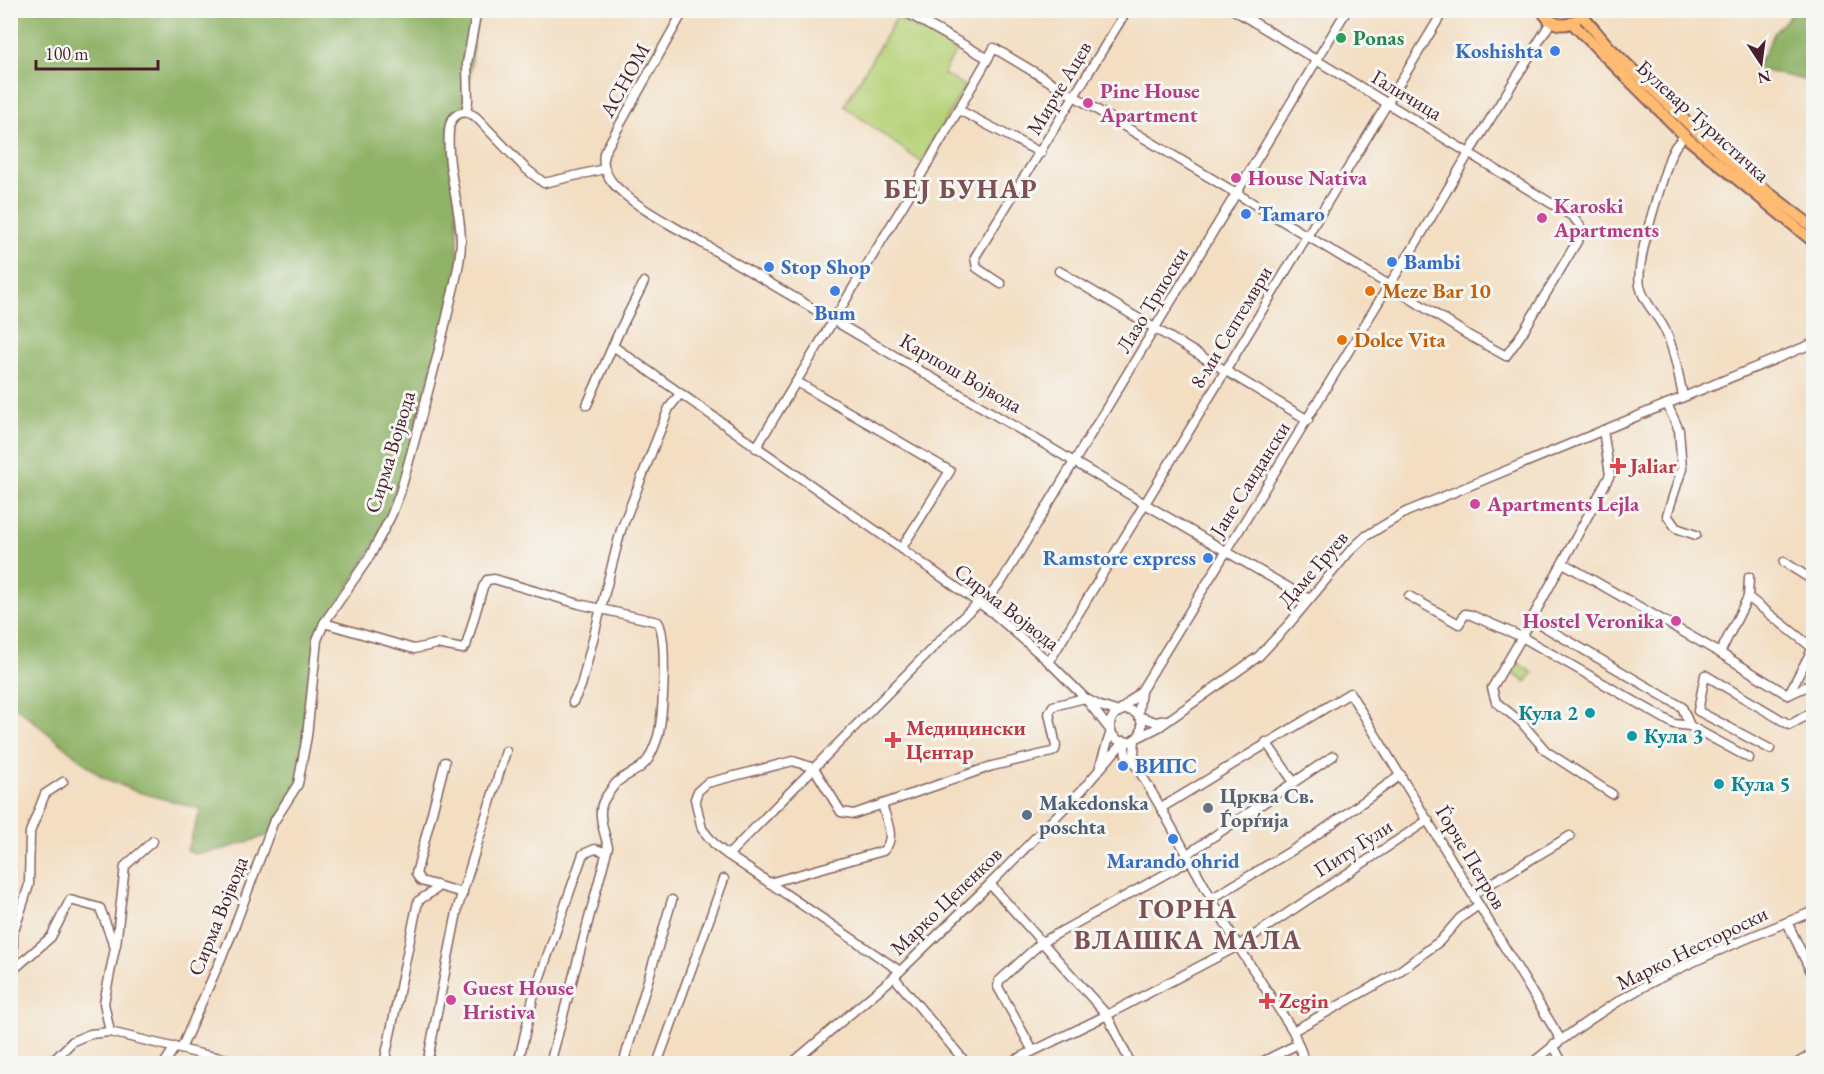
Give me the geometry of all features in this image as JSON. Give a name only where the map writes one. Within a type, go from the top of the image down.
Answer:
[{"type":"main road","points":[[1542,10],[1551,22],[1565,25],[1572,23],[1582,12]]},
{"type":"main road","name":"Булевар Туристичка","points":[[1582,12],[1608,46],[1665,102],[1735,165],[1814,228]]},
{"type":"main road","name":"Булевар Туристичка","points":[[1572,23],[1684,136],[1814,242]]},
{"type":"street","points":[[477,10],[467,63],[466,112],[483,122],[525,168],[544,183],[604,169]]},
{"type":"street","name":"АСНОМ","points":[[604,169],[603,159],[606,149],[684,10]]},
{"type":"street","name":"Мирче Ацев","points":[[1000,284],[977,268],[975,257],[1076,96],[1126,10]]},
{"type":"street","name":"Галичица","points":[[1234,10],[1469,153]]},
{"type":"street","name":"Лазо Трпоски","points":[[728,855],[968,612],[1002,581],[1238,194],[1347,10]]},
{"type":"street","name":"8-ми Септември","points":[[1049,662],[1445,11]]},
{"type":"street","points":[[906,12],[987,58]]},
{"type":"street","name":"Јане Сандански","points":[[1119,712],[1141,691],[1551,22]]},
{"type":"street","points":[[756,448],[910,194],[994,48],[1506,356],[1523,333],[1578,240],[1582,233],[1581,227],[1572,216],[1469,153]]},
{"type":"street","name":"Мирче Ацев","points":[[959,110],[1041,153]]},
{"type":"street","name":"Сирма Војвода","points":[[164,1064],[178,1048],[238,918],[273,823],[298,784],[307,736],[317,640],[324,623],[370,556],[391,516],[407,469],[459,269],[461,241],[449,161],[449,132],[450,122],[454,116],[466,112]]},
{"type":"street","points":[[1683,396],[1672,346],[1658,316],[1640,287],[1640,274],[1646,240],[1670,157],[1684,136]]},
{"type":"street","name":"Карпош Војвода","points":[[604,169],[612,183],[629,198],[832,320],[1309,599]]},
{"type":"street","points":[[1059,271],[1308,420]]},
{"type":"street","points":[[587,405],[644,282]]},
{"type":"street","name":"Даме Груев","points":[[1135,739],[1148,734],[1259,656],[1349,552],[1385,523],[1406,512],[1814,343]]},
{"type":"street","name":"Сирма Војвода","points":[[613,346],[980,603],[1049,662],[1085,698]]},
{"type":"street","points":[[797,382],[950,471],[901,549]]},
{"type":"street","points":[[573,702],[581,686],[625,520],[669,408],[680,394]]},
{"type":"street","points":[[1666,404],[1679,430],[1682,469],[1667,515],[1676,528],[1696,535]]},
{"type":"street","points":[[1603,430],[1610,475],[1492,688],[1497,702],[1521,722],[1546,751],[1612,794]]},
{"type":"street","points":[[1784,562],[1814,581]]},
{"type":"street","points":[[1563,563],[1720,653],[1788,695]]},
{"type":"street","points":[[1720,653],[1748,597],[1749,577]]},
{"type":"street","points":[[324,623],[414,649],[437,644],[463,649],[466,646],[483,587],[487,580],[494,579],[549,596],[658,622],[663,642],[658,736],[649,758],[637,772],[615,784],[600,811],[608,847],[550,1064]]},
{"type":"street","points":[[1409,596],[1459,624],[1465,614],[1471,615],[1522,637],[1674,724],[1690,726],[1749,758]]},
{"type":"street","points":[[1748,597],[1813,647],[1788,695]]},
{"type":"street","points":[[1531,619],[1682,707],[1690,726]]},
{"type":"street","points":[[1770,749],[1698,711],[1705,675],[1790,725],[1814,711]]},
{"type":"street","points":[[1788,695],[1814,683]]},
{"type":"street","name":"Јане Сандански","points":[[1138,716],[1141,691]]},
{"type":"street","name":"Ѓорче Петров","points":[[1266,742],[1350,693],[1473,894],[1557,1042],[1563,1064]]},
{"type":"street","points":[[967,1064],[897,974],[716,846],[702,829],[695,799],[698,791],[707,783],[722,778],[793,761],[814,768],[841,812],[854,814],[992,766],[1052,752],[1056,746],[1049,713],[1053,706],[1085,698],[1100,706],[1119,712],[1129,710],[1138,716],[1156,722],[1167,720]]},
{"type":"street","points":[[1085,698],[1116,738],[1124,741],[1135,739]]},
{"type":"street","points":[[1100,766],[1113,718],[1119,712]]},
{"type":"street","points":[[1137,767],[1134,755],[1135,739],[1142,725],[1138,716]]},
{"type":"street","points":[[1100,766],[1124,741]]},
{"type":"street","points":[[1124,741],[1124,749],[1130,760],[1137,767],[1161,808],[1238,946],[1293,1031],[1306,1064]]},
{"type":"street","points":[[1161,808],[1266,742],[1293,781]]},
{"type":"street","points":[[427,1064],[458,907],[506,751]]},
{"type":"street","points":[[1033,1051],[998,987],[999,981],[1007,972],[1042,942],[1187,858],[1293,781],[1334,756]]},
{"type":"street","points":[[1110,758],[1130,760]]},
{"type":"street","points":[[446,762],[416,874],[421,881],[464,893]]},
{"type":"street","name":"Марко Цепенков","points":[[806,1051],[897,974],[990,884],[1082,790],[1100,766]]},
{"type":"street","points":[[1211,899],[1306,842],[1401,775]]},
{"type":"street","points":[[12,973],[14,934],[29,885],[30,832],[45,794],[63,782]]},
{"type":"street","points":[[769,883],[883,851],[889,846],[891,838],[882,804]]},
{"type":"street","name":"Питу Гули","points":[[1007,1064],[1107,1016],[1238,946],[1428,820]]},
{"type":"street","points":[[1473,894],[1570,836]]},
{"type":"street","points":[[110,1032],[104,1003],[116,948],[125,866],[153,842]]},
{"type":"street","points":[[518,1064],[534,994],[583,854],[595,849],[606,852]]},
{"type":"street","points":[[657,1064],[724,879]]},
{"type":"street","points":[[990,884],[1107,1016],[1131,1064]]},
{"type":"street","points":[[384,1064],[418,901],[435,890],[437,885]]},
{"type":"street","points":[[12,973],[51,937],[70,900],[100,909],[116,948]]},
{"type":"street","points":[[623,1064],[672,900]]},
{"type":"street","points":[[1293,1031],[1397,973],[1440,941],[1461,918],[1479,905]]},
{"type":"street","name":"Марко Нестороски","points":[[1531,1064],[1557,1042],[1641,988],[1710,955],[1814,911]]},
{"type":"street","points":[[10,922],[14,934]]},
{"type":"street","points":[[1787,922],[1814,978]]},
{"type":"street","points":[[50,1064],[73,1041],[90,1034],[110,1032],[225,1061],[253,1064]]},
{"type":"street","points":[[1258,1064],[1298,1044]]},
{"type":"street","points":[[784,1064],[806,1051]]},
{"type":"street","points":[[791,1064],[806,1051]]},
{"type":"street","points":[[1796,1064],[1814,1053]]},
{"type":"green space","points":[[11,11],[477,11],[466,112],[449,125],[457,211],[459,269],[391,516],[317,640],[298,784],[269,835],[224,849],[194,854],[187,850],[201,809],[135,791],[102,777],[11,703]]},
{"type":"green space","points":[[1795,11],[1813,11],[1813,82],[1754,68],[1775,32]]},
{"type":"green space","points":[[897,17],[956,51],[943,74],[965,86],[921,162],[844,106]]},
{"type":"green space","points":[[1515,661],[1533,673],[1526,682],[1509,671]]},
{"type":"place","name":"Ponas","points":[[1341,38]]},
{"type":"place","name":"Koshishta","points":[[1555,51]]},
{"type":"place","name":"Pine House Apartment","points":[[1088,103]]},
{"type":"place","name":"House Nativa","points":[[1236,178]]},
{"type":"place","name":"Tamaro","points":[[1246,214]]},
{"type":"place","name":"Karoski Apartments","points":[[1542,218]]},
{"type":"place","name":"Bambi","points":[[1392,262]]},
{"type":"place","name":"Stop Shop","points":[[769,267]]},
{"type":"place","name":"Bum","points":[[835,291]]},
{"type":"place","name":"Meze Bar 10","points":[[1370,291]]},
{"type":"place","name":"Dolce Vita","points":[[1342,340]]},
{"type":"place","name":"Jaliar","points":[[1618,466]]},
{"type":"place","name":"Apartments Lejla","points":[[1475,504]]},
{"type":"place","name":"Ramstore express","points":[[1208,558]]},
{"type":"place","name":"Hostel Veronika","points":[[1676,621]]},
{"type":"place","name":"Кула 2","points":[[1590,713]]},
{"type":"place","name":"Кула 3","points":[[1632,736]]},
{"type":"place","name":"Медицински Центар","points":[[893,740]]},
{"type":"place","name":"ВИПС","points":[[1123,766]]},
{"type":"place","name":"Кула 5","points":[[1719,784]]},
{"type":"place","name":"Црква Св. Ѓoрѓијa","points":[[1208,808]]},
{"type":"place","name":"Makedonska poschta","points":[[1027,815]]},
{"type":"place","name":"Marando ohrid","points":[[1173,839]]},
{"type":"place","name":"Guest House Hristiva","points":[[451,1000]]},
{"type":"place","name":"Zegin","points":[[1267,1001]]},
{"type":"district","name":"БЕЈ БУНАР","points":[[961,189]]},
{"type":"district","name":"ГОРНА ВЛАШКА МАЛА","points":[[1188,924]]}]
